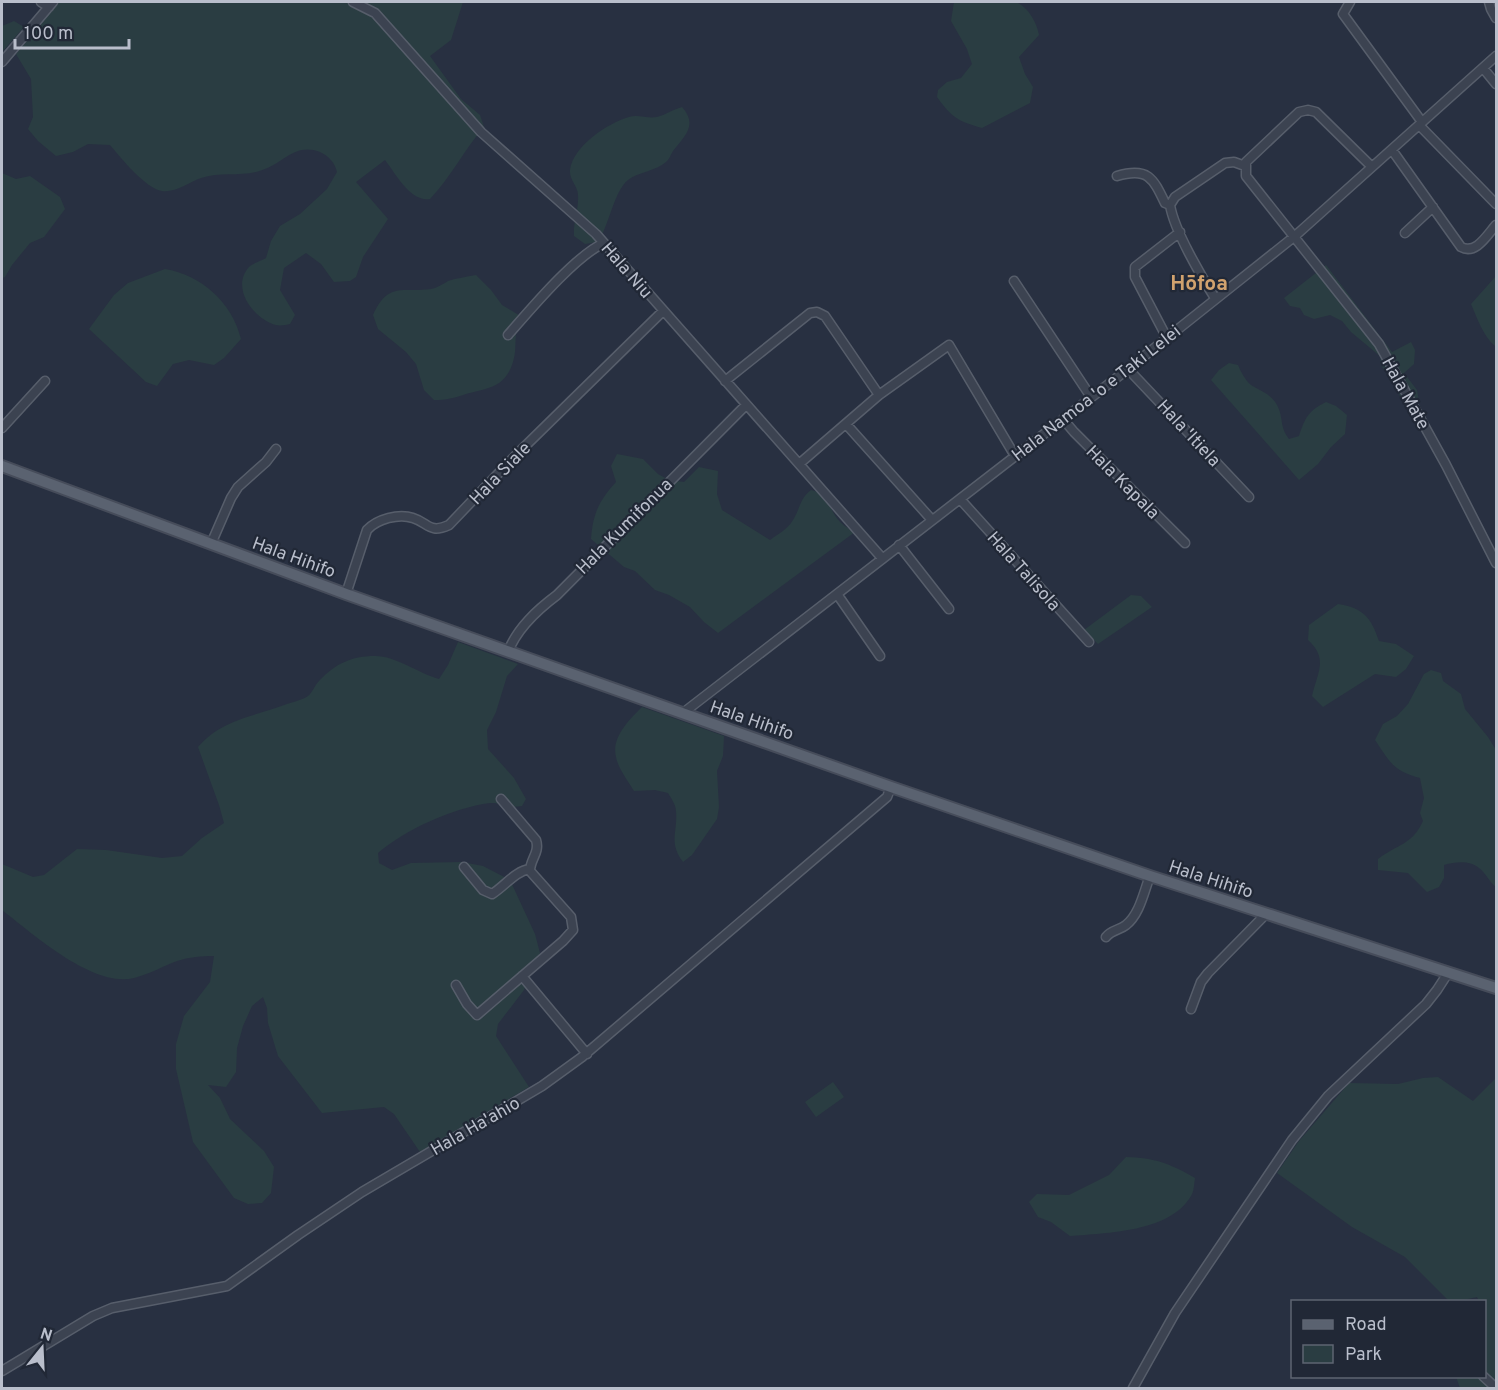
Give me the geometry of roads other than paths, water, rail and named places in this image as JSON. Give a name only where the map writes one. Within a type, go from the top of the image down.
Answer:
[{"type":"main road","name":"Hala Hihifo","points":[[2,466],[346,594],[891,787],[1149,876],[1497,988]]},
{"type":"street","name":"Hala Niu","points":[[353,2],[375,13],[481,132],[604,243],[882,558]]},
{"type":"street","points":[[1350,2],[1343,14],[1420,124],[1497,204]]},
{"type":"street","points":[[1488,2],[1497,18]]},
{"type":"street","points":[[2,62],[47,3]]},
{"type":"street","name":"Hala Namoa 'o e Taki Lelei","points":[[683,713],[1128,369],[1295,236],[1497,56]]},
{"type":"street","points":[[1483,68],[1497,84]]},
{"type":"street","points":[[1215,298],[1172,216],[1170,205],[1175,197],[1225,163],[1234,162],[1245,166],[1246,162],[1299,112],[1308,110],[1316,112],[1372,167]]},
{"type":"street","points":[[1392,150],[1461,247],[1468,250],[1474,249],[1497,225]]},
{"type":"street","name":"Hala Mate","points":[[1245,166],[1246,176],[1378,344],[1446,465],[1497,563]]},
{"type":"street","points":[[1117,176],[1131,172],[1144,173],[1154,181],[1165,203],[1170,205]]},
{"type":"street","points":[[1405,233],[1433,207]]},
{"type":"street","points":[[1167,338],[1135,277],[1135,267],[1180,232]]},
{"type":"street","points":[[508,336],[543,296],[587,253],[604,243]]},
{"type":"street","points":[[1014,281],[1091,397]]},
{"type":"street","name":"Hala Siale","points":[[346,594],[367,530],[374,523],[403,516],[415,518],[439,530],[449,525],[516,455],[663,311]]},
{"type":"street","points":[[726,381],[810,313],[817,312],[825,316],[879,395]]},
{"type":"street","points":[[799,464],[879,395],[949,345],[1015,456]]},
{"type":"street","name":"Hala 'Itiela","points":[[1128,369],[1249,497]]},
{"type":"street","points":[[2,428],[45,381]]},
{"type":"street","name":"Hala Kumifonua","points":[[508,652],[513,637],[542,606],[557,595],[746,405]]},
{"type":"street","name":"Hala Kapala","points":[[1063,419],[1185,543]]},
{"type":"street","points":[[846,424],[932,520]]},
{"type":"street","points":[[211,544],[238,487],[266,462],[276,449]]},
{"type":"street","name":"Hala Talisola","points":[[960,499],[1089,642]]},
{"type":"street","points":[[899,545],[949,609]]},
{"type":"street","points":[[837,594],[880,656]]},
{"type":"street","name":"Hala Ha'ahio","points":[[2,1371],[93,1316],[112,1308],[227,1286],[362,1192],[542,1086],[586,1054],[887,797],[891,787]]},
{"type":"street","points":[[501,800],[536,840],[537,853],[530,869]]},
{"type":"street","points":[[464,867],[483,890],[492,894],[519,872],[530,869]]},
{"type":"street","points":[[456,985],[477,1016],[573,930],[571,917],[536,879],[530,869]]},
{"type":"street","points":[[1106,937],[1108,933],[1125,926],[1132,918],[1149,876]]},
{"type":"street","points":[[1191,1009],[1208,973],[1266,914]]},
{"type":"street","points":[[1133,1389],[1175,1313],[1292,1140],[1328,1096],[1426,1004],[1448,973]]},
{"type":"street","points":[[522,976],[586,1054]]},
{"type":"street","points":[[1484,1378],[1496,1389]]},
{"type":"district","name":"Hōfoa","points":[[1199,283]]}]
